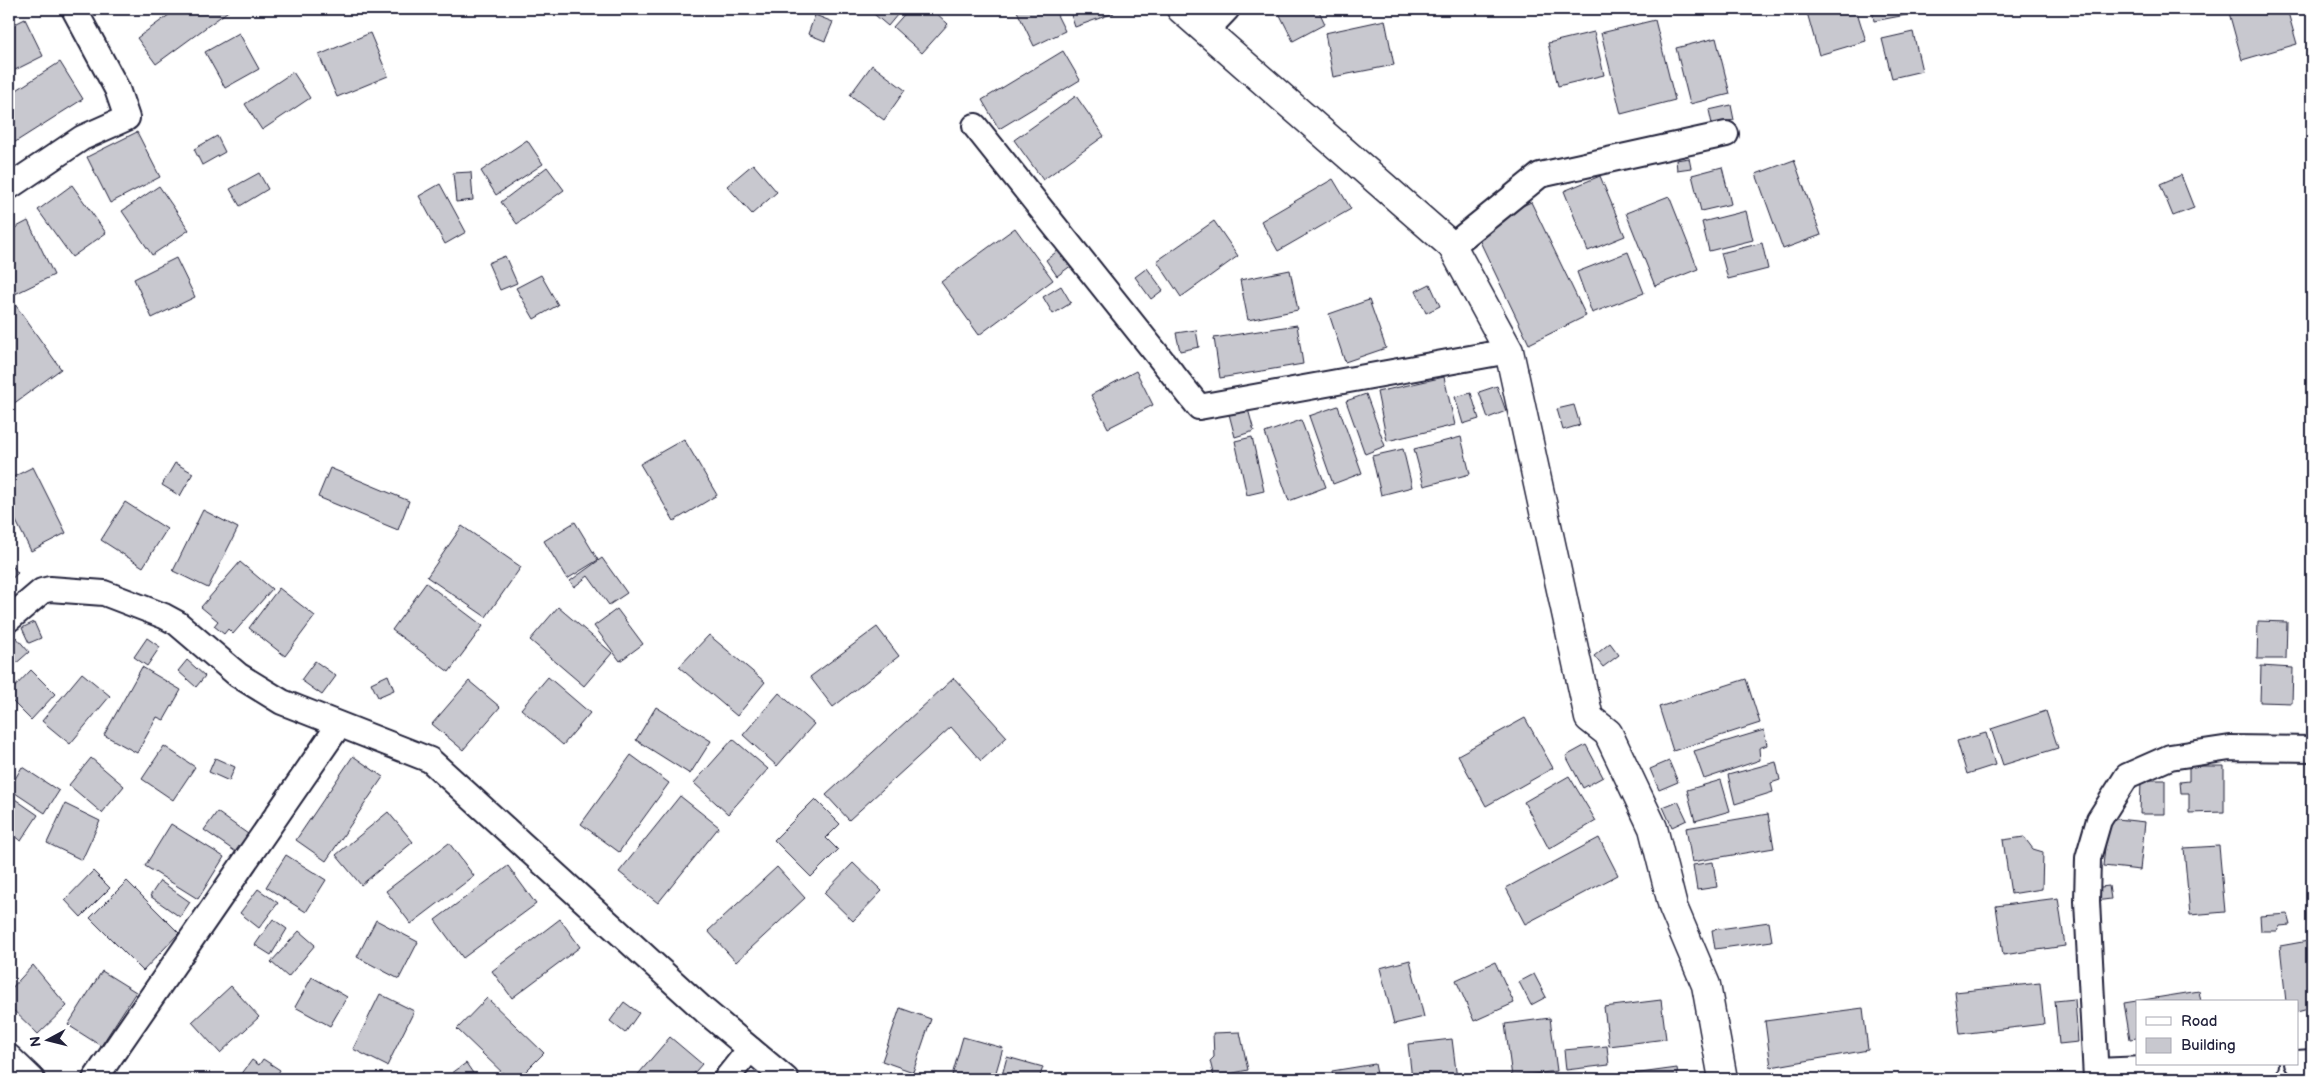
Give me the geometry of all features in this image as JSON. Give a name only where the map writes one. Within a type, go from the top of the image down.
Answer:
[{"type":"street","points":[[9,187],[82,138],[127,118],[117,89],[74,9]]},
{"type":"street","points":[[1182,9],[1452,246],[1508,351],[1589,718],[1608,733],[1653,828],[1673,907],[1706,985],[1723,1079]]},
{"type":"street","points":[[1206,31],[1228,9]]},
{"type":"street","points":[[975,126],[1199,407],[1508,351]]},
{"type":"street","points":[[1452,246],[1540,175],[1726,134]]},
{"type":"street","points":[[9,619],[42,591],[50,589],[104,594],[164,616],[176,623],[238,675],[282,702],[430,760],[705,1011],[786,1079]]},
{"type":"street","points":[[95,1079],[339,724]]},
{"type":"street","points":[[2235,1066],[2096,1075],[2086,901],[2088,858],[2099,820],[2127,776],[2170,757],[2230,748],[2312,749]]},
{"type":"street","points":[[726,1079],[750,1049]]},
{"type":"street","points":[[9,1057],[32,1079]]},
{"type":"street","points":[[2298,1063],[2312,1062]]},
{"type":"building","points":[[177,9],[231,9],[156,64],[137,38]]},
{"type":"building","points":[[868,9],[902,9],[888,26]]},
{"type":"building","points":[[909,9],[932,9],[948,24],[922,53],[893,27]]},
{"type":"building","points":[[1016,9],[1054,9],[1065,31],[1034,46]]},
{"type":"building","points":[[1069,9],[1112,9],[1114,13],[1075,27]]},
{"type":"building","points":[[1288,9],[1318,9],[1325,24],[1293,41],[1279,13]]},
{"type":"building","points":[[1806,9],[1856,9],[1866,41],[1819,55]]},
{"type":"building","points":[[1872,9],[1921,9],[1922,12],[1874,21]]},
{"type":"building","points":[[2228,9],[2287,9],[2297,44],[2242,60]]},
{"type":"building","points":[[815,15],[833,22],[825,41],[808,34]]},
{"type":"building","points":[[25,19],[43,56],[9,73],[9,27]]},
{"type":"building","points":[[1385,20],[1394,65],[1333,77],[1325,33]]},
{"type":"building","points":[[1655,20],[1675,100],[1621,114],[1601,33]]},
{"type":"building","points":[[1594,32],[1604,75],[1558,86],[1548,43]]},
{"type":"building","points":[[1913,32],[1922,71],[1892,78],[1882,39]]},
{"type":"building","points":[[239,33],[259,69],[225,88],[205,52]]},
{"type":"building","points":[[370,33],[388,76],[337,97],[319,55]]},
{"type":"building","points":[[1716,38],[1730,94],[1690,104],[1676,48]]},
{"type":"building","points":[[1063,51],[1080,80],[999,129],[982,100]]},
{"type":"building","points":[[60,62],[83,99],[9,146],[9,95]]},
{"type":"building","points":[[872,65],[905,90],[884,120],[850,95]]},
{"type":"building","points":[[293,72],[310,98],[262,130],[245,104]]},
{"type":"building","points":[[1076,96],[1104,136],[1043,180],[1014,140]]},
{"type":"building","points":[[1731,105],[1734,120],[1712,124],[1709,110]]},
{"type":"building","points":[[137,132],[160,177],[110,203],[87,157]]},
{"type":"building","points":[[217,136],[225,152],[202,165],[194,149]]},
{"type":"building","points":[[527,140],[543,164],[496,195],[481,171]]},
{"type":"building","points":[[1689,158],[1691,168],[1677,170],[1676,160]]},
{"type":"building","points":[[1794,160],[1821,235],[1783,249],[1756,174]]},
{"type":"building","points":[[753,164],[777,192],[752,214],[727,186]]},
{"type":"building","points":[[547,167],[564,190],[517,224],[501,202]]},
{"type":"building","points":[[1722,167],[1731,204],[1701,211],[1692,175]]},
{"type":"building","points":[[471,172],[473,200],[456,202],[453,173]]},
{"type":"building","points":[[259,173],[268,189],[240,206],[230,189]]},
{"type":"building","points":[[2181,175],[2194,208],[2173,216],[2160,184]]},
{"type":"building","points":[[1600,176],[1625,236],[1588,251],[1564,191]]},
{"type":"building","points":[[1333,179],[1351,209],[1278,251],[1261,221]]},
{"type":"building","points":[[440,184],[466,232],[445,244],[419,196]]},
{"type":"building","points":[[72,185],[106,233],[72,257],[38,210]]},
{"type":"building","points":[[159,186],[189,230],[152,255],[122,211]]},
{"type":"building","points":[[1669,196],[1698,269],[1655,286],[1626,213]]},
{"type":"building","points":[[1531,202],[1586,316],[1529,344],[1474,229]]},
{"type":"building","points":[[1746,211],[1753,240],[1709,251],[1702,222]]},
{"type":"building","points":[[28,221],[54,275],[15,294],[9,281],[9,231]]},
{"type":"building","points":[[1214,221],[1238,256],[1181,297],[1157,261]]},
{"type":"building","points":[[1015,228],[1053,280],[979,335],[941,282]]},
{"type":"building","points":[[1762,243],[1768,269],[1728,279],[1721,253]]},
{"type":"building","points":[[1060,249],[1072,265],[1057,276],[1046,260]]},
{"type":"building","points":[[1628,252],[1644,293],[1592,313],[1577,272]]},
{"type":"building","points":[[505,256],[517,283],[500,290],[488,263]]},
{"type":"building","points":[[176,258],[195,297],[152,318],[134,279]]},
{"type":"building","points":[[1147,268],[1163,290],[1151,299],[1135,277]]},
{"type":"building","points":[[1290,270],[1298,310],[1248,320],[1240,280]]},
{"type":"building","points":[[541,275],[558,305],[534,319],[516,288]]},
{"type":"building","points":[[1430,284],[1440,306],[1426,313],[1416,291]]},
{"type":"building","points":[[1061,286],[1071,303],[1053,314],[1043,297]]},
{"type":"building","points":[[9,296],[61,369],[9,407]]},
{"type":"building","points":[[1369,300],[1386,348],[1345,362],[1329,314]]},
{"type":"building","points":[[1297,325],[1303,364],[1220,378],[1214,338]]},
{"type":"building","points":[[1196,330],[1199,347],[1180,351],[1176,333]]},
{"type":"building","points":[[1136,371],[1153,405],[1108,428],[1091,395]]},
{"type":"building","points":[[1444,377],[1455,425],[1387,441],[1377,392]]},
{"type":"building","points":[[1497,386],[1506,411],[1488,418],[1479,392]]},
{"type":"building","points":[[1471,393],[1479,419],[1463,424],[1455,397]]},
{"type":"building","points":[[1366,394],[1385,446],[1365,454],[1346,401]]},
{"type":"building","points":[[1574,405],[1580,425],[1563,430],[1557,409]]},
{"type":"building","points":[[1338,406],[1362,473],[1333,484],[1309,416]]},
{"type":"building","points":[[1248,409],[1254,431],[1235,437],[1229,414]]},
{"type":"building","points":[[1301,420],[1326,487],[1289,501],[1265,433]]},
{"type":"building","points":[[1252,437],[1264,491],[1247,495],[1235,441]]},
{"type":"building","points":[[1461,437],[1470,474],[1424,486],[1414,449]]},
{"type":"building","points":[[684,439],[717,495],[674,521],[640,464]]},
{"type":"building","points":[[1403,449],[1412,487],[1381,495],[1372,456]]},
{"type":"building","points":[[175,463],[193,473],[180,496],[162,485]]},
{"type":"building","points":[[33,467],[66,533],[31,551],[9,507],[9,479]]},
{"type":"building","points":[[330,468],[409,501],[398,530],[318,497]]},
{"type":"building","points":[[125,502],[167,529],[143,567],[101,540]]},
{"type":"building","points":[[203,510],[238,528],[208,588],[173,571]]},
{"type":"building","points":[[575,522],[598,560],[567,579],[544,541]]},
{"type":"building","points":[[462,526],[521,567],[486,617],[427,577]]},
{"type":"building","points":[[602,558],[627,593],[609,605],[588,576],[574,587],[570,581]]},
{"type":"building","points":[[9,562],[18,573],[9,581]]},
{"type":"building","points":[[240,562],[272,589],[233,634],[228,629],[224,634],[214,626],[218,621],[201,607]]},
{"type":"building","points":[[426,583],[483,626],[449,672],[392,630]]},
{"type":"building","points":[[279,588],[315,616],[285,656],[249,628]]},
{"type":"building","points":[[558,607],[612,653],[584,686],[530,640]]},
{"type":"building","points":[[617,609],[643,644],[620,661],[594,626]]},
{"type":"building","points":[[2258,621],[2287,622],[2286,659],[2257,659]]},
{"type":"building","points":[[34,622],[41,638],[29,643],[22,628]]},
{"type":"building","points":[[877,627],[899,656],[833,707],[810,677]]},
{"type":"building","points":[[709,635],[765,682],[737,716],[679,667]]},
{"type":"building","points":[[16,637],[29,652],[13,666],[9,661],[9,644]]},
{"type":"building","points":[[147,638],[160,647],[147,666],[134,657]]},
{"type":"building","points":[[1610,643],[1619,655],[1603,667],[1594,656]]},
{"type":"building","points":[[187,660],[205,676],[196,687],[178,671]]},
{"type":"building","points":[[315,661],[336,676],[322,695],[301,680]]},
{"type":"building","points":[[2261,666],[2293,668],[2292,703],[2260,702]]},
{"type":"building","points":[[142,667],[181,690],[164,720],[157,717],[137,753],[104,735]]},
{"type":"building","points":[[31,670],[55,694],[31,720],[9,698],[9,693]]},
{"type":"building","points":[[82,673],[110,696],[70,744],[42,721]]},
{"type":"building","points":[[388,675],[394,690],[378,697],[371,683]]},
{"type":"building","points":[[548,677],[590,713],[563,745],[521,709]]},
{"type":"building","points":[[954,678],[1007,737],[981,761],[951,727],[849,820],[826,795]]},
{"type":"building","points":[[1746,679],[1760,723],[1673,751],[1659,707]]},
{"type":"building","points":[[469,681],[500,707],[463,750],[432,724]]},
{"type":"building","points":[[779,693],[814,724],[777,766],[743,735]]},
{"type":"building","points":[[656,707],[711,741],[690,774],[636,740]]},
{"type":"building","points":[[2046,711],[2058,748],[2003,765],[1991,729]]},
{"type":"building","points":[[1525,718],[1553,768],[1486,806],[1458,755]]},
{"type":"building","points":[[1764,730],[1767,745],[1759,748],[1760,760],[1704,779],[1694,751]]},
{"type":"building","points":[[1986,733],[1995,765],[1967,774],[1957,741]]},
{"type":"building","points":[[733,739],[768,769],[728,814],[694,783]]},
{"type":"building","points":[[1586,745],[1603,777],[1583,788],[1566,756]]},
{"type":"building","points":[[164,746],[195,767],[173,800],[142,779]]},
{"type":"building","points":[[631,755],[669,783],[619,852],[581,824]]},
{"type":"building","points":[[353,756],[383,777],[326,861],[296,840]]},
{"type":"building","points":[[91,758],[124,786],[102,813],[69,785]]},
{"type":"building","points":[[215,758],[235,767],[229,781],[209,772]]},
{"type":"building","points":[[1669,761],[1678,782],[1659,790],[1650,769]]},
{"type":"building","points":[[1776,762],[1780,780],[1771,783],[1773,792],[1735,804],[1728,775]]},
{"type":"building","points":[[2189,766],[2224,766],[2224,812],[2189,813],[2189,793],[2181,793],[2180,782],[2189,781]]},
{"type":"building","points":[[22,767],[59,791],[45,813],[9,789]]},
{"type":"building","points":[[1569,776],[1596,821],[1549,849],[1524,802]]},
{"type":"building","points":[[1721,780],[1730,811],[1695,821],[1687,790]]},
{"type":"building","points":[[2141,780],[2165,780],[2165,814],[2140,814]]},
{"type":"building","points":[[9,795],[38,815],[21,841],[9,833]]},
{"type":"building","points":[[680,796],[719,827],[658,903],[619,872]]},
{"type":"building","points":[[815,799],[840,824],[826,838],[838,850],[811,877],[774,840]]},
{"type":"building","points":[[1678,801],[1687,820],[1672,827],[1663,807]]},
{"type":"building","points":[[65,804],[100,821],[82,860],[47,843]]},
{"type":"building","points":[[217,812],[248,834],[236,852],[204,830]]},
{"type":"building","points":[[388,812],[413,842],[361,885],[336,855]]},
{"type":"building","points":[[1768,814],[1774,848],[1692,862],[1686,828]]},
{"type":"building","points":[[2108,818],[2145,822],[2140,870],[2103,866]]},
{"type":"building","points":[[171,824],[224,857],[198,899],[145,866]]},
{"type":"building","points":[[2024,837],[2033,849],[2043,852],[2042,889],[2011,894],[2003,840]]},
{"type":"building","points":[[1599,838],[1618,875],[1525,924],[1506,888]]},
{"type":"building","points":[[449,843],[474,876],[411,924],[386,891]]},
{"type":"building","points":[[2219,846],[2225,912],[2190,915],[2184,848]]},
{"type":"building","points":[[286,855],[326,880],[306,912],[266,887]]},
{"type":"building","points":[[1713,862],[1717,887],[1697,890],[1693,865]]},
{"type":"building","points":[[853,863],[882,891],[853,921],[824,893]]},
{"type":"building","points":[[508,866],[536,904],[463,958],[435,920]]},
{"type":"building","points":[[777,867],[805,898],[736,962],[708,931]]},
{"type":"building","points":[[93,871],[110,888],[81,917],[65,900]]},
{"type":"building","points":[[127,881],[179,933],[143,971],[90,918]]},
{"type":"building","points":[[160,881],[190,902],[180,917],[150,896]]},
{"type":"building","points":[[2109,886],[2111,899],[2095,901],[2093,888]]},
{"type":"building","points":[[258,889],[278,903],[259,928],[240,913]]},
{"type":"building","points":[[2058,898],[2065,946],[2003,955],[1996,906]]},
{"type":"building","points":[[2288,914],[2291,925],[2280,926],[2277,931],[2261,931],[2260,916]]},
{"type":"building","points":[[273,919],[287,929],[271,955],[255,945]]},
{"type":"building","points":[[560,919],[580,947],[512,998],[492,971]]},
{"type":"building","points":[[376,920],[418,942],[399,979],[357,957]]},
{"type":"building","points":[[1769,922],[1772,941],[1715,949],[1712,930]]},
{"type":"building","points":[[299,931],[315,945],[288,977],[271,962]]},
{"type":"building","points":[[2308,941],[2312,974],[2312,1008],[2298,1012],[2298,1000],[2286,1000],[2280,946]]},
{"type":"building","points":[[1410,960],[1424,1017],[1394,1024],[1380,968]]},
{"type":"building","points":[[1495,962],[1514,1003],[1474,1021],[1456,980]]},
{"type":"building","points":[[33,965],[67,1006],[38,1034],[9,1006],[9,991]]},
{"type":"building","points":[[102,971],[136,992],[101,1046],[68,1025]]},
{"type":"building","points":[[1534,974],[1546,997],[1531,1005],[1519,982]]},
{"type":"building","points":[[312,977],[347,997],[330,1026],[295,1007]]},
{"type":"building","points":[[2040,983],[2044,1024],[1960,1034],[1955,992]]},
{"type":"building","points":[[231,986],[259,1017],[220,1053],[192,1022]]},
{"type":"building","points":[[2199,991],[2201,1000],[2143,1000]]},
{"type":"building","points":[[380,994],[414,1011],[387,1066],[353,1049]]},
{"type":"building","points":[[487,998],[544,1053],[518,1079],[509,1079],[457,1029]]},
{"type":"building","points":[[2075,999],[2078,1042],[2059,1044],[2055,1001]]},
{"type":"building","points":[[1661,1000],[1666,1039],[1609,1046],[1604,1007]]},
{"type":"building","points":[[2136,1001],[2136,1038],[2130,1039],[2124,1003]]},
{"type":"building","points":[[624,1002],[639,1013],[625,1033],[610,1021]]},
{"type":"building","points":[[900,1008],[931,1019],[913,1072],[882,1061]]},
{"type":"building","points":[[1863,1008],[1868,1050],[1771,1067],[1765,1021]]},
{"type":"building","points":[[1550,1018],[1557,1071],[1512,1077],[1505,1024]]},
{"type":"building","points":[[1240,1032],[1248,1070],[1214,1077],[1210,1061],[1214,1057],[1213,1033]]},
{"type":"building","points":[[670,1037],[702,1064],[689,1079],[634,1079]]},
{"type":"building","points":[[963,1037],[1003,1048],[994,1079],[951,1079]]},
{"type":"building","points":[[1452,1039],[1457,1079],[1412,1079],[1408,1044]]},
{"type":"building","points":[[1607,1046],[1609,1065],[1566,1070],[1564,1050]]},
{"type":"building","points":[[1007,1057],[1043,1067],[1039,1079],[1001,1079]]},
{"type":"building","points":[[263,1059],[280,1070],[275,1079],[238,1079],[252,1060],[259,1065]]},
{"type":"building","points":[[466,1063],[477,1079],[444,1079]]},
{"type":"building","points":[[1375,1064],[1378,1079],[1333,1079],[1332,1071]]},
{"type":"building","points":[[1677,1068],[1678,1079],[1596,1079]]}]
